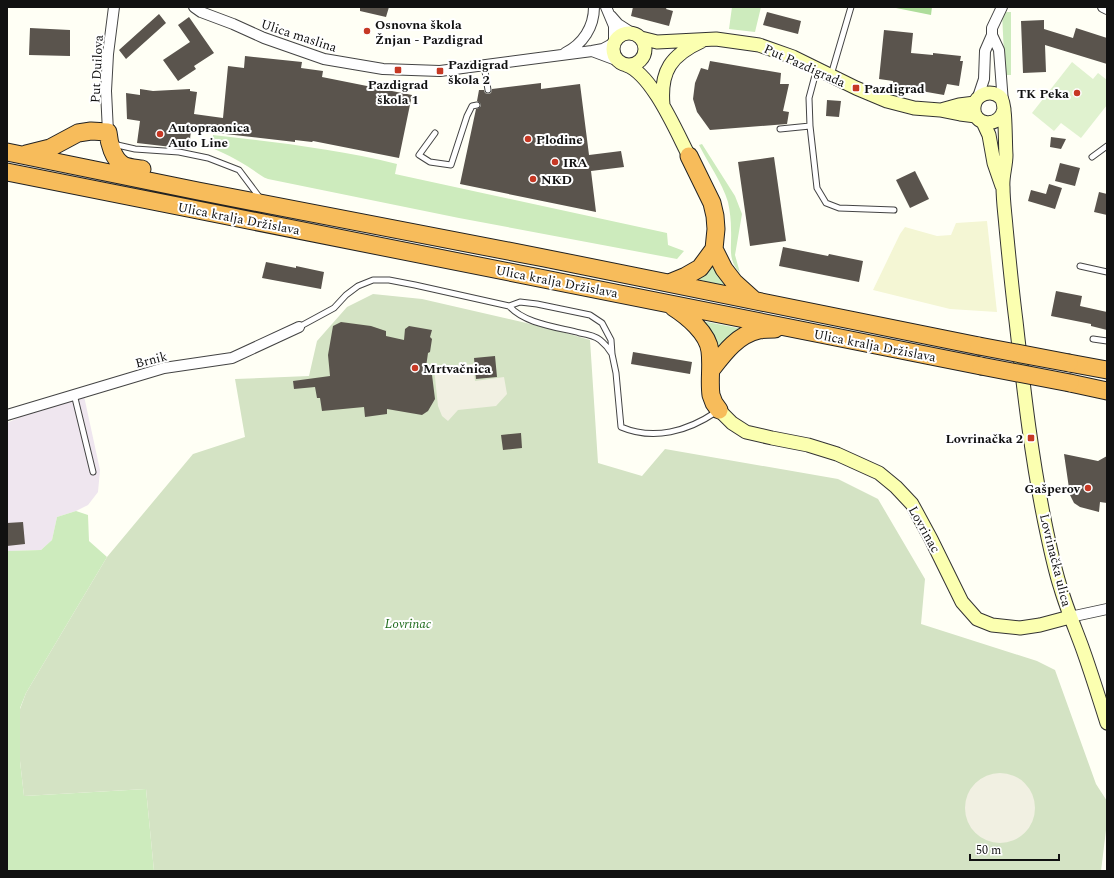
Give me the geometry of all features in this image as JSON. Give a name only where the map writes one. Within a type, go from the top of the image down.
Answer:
[{"type":"highway","points":[[15,153],[41,151],[59,144],[78,133],[91,131],[108,138],[117,158],[124,166],[186,178],[198,191]]},
{"type":"highway","name":"Ulica kralja Držislava","points":[[15,153],[198,191],[1107,370]]},
{"type":"highway","points":[[668,283],[686,276],[700,268],[714,249],[716,229],[712,203],[689,156]]},
{"type":"highway","name":"Ulica kralja Držislava","points":[[7,172],[1107,391]]},
{"type":"highway","points":[[714,249],[724,269],[734,282],[754,300]]},
{"type":"highway","points":[[668,303],[688,316],[702,332],[710,349],[711,395],[719,410]]},
{"type":"highway","points":[[711,370],[726,350],[741,338],[759,330],[788,328]]},
{"type":"street","name":"Put Duilova","points":[[108,138],[106,91],[108,54],[114,7]]},
{"type":"street","name":"Ulica maslina","points":[[194,7],[201,12],[264,38],[324,59],[383,69],[440,71],[592,51],[609,46],[614,42]]},
{"type":"street","points":[[559,56],[573,48],[588,32],[593,19],[594,7]]},
{"type":"street","points":[[1002,7],[992,28],[992,35],[985,51],[984,79],[978,109],[989,134],[994,163],[1002,186]]},
{"type":"street","points":[[1103,7],[1107,9]]},
{"type":"street","name":"Put Pazdigrada","points":[[608,12],[618,24],[637,36],[650,41],[666,42],[708,39],[730,40],[759,45],[793,57],[887,102],[914,108],[940,110],[960,114],[978,109]]},
{"type":"street","name":"Put Pazdigrada","points":[[608,12],[615,33],[614,42]]},
{"type":"street","points":[[648,81],[633,68],[621,62],[612,51],[614,42],[622,34],[637,36],[645,46],[643,56],[648,81],[689,156]]},
{"type":"street","points":[[992,35],[999,50],[1004,106],[1006,162],[1002,186]]},
{"type":"street","points":[[663,107],[664,79],[668,67],[674,59],[683,52],[708,39]]},
{"type":"street","name":"Put Pazdigrada","points":[[643,56],[666,42]]},
{"type":"street","name":"Ulica maslina","points":[[592,51],[621,62]]},
{"type":"street","points":[[621,62],[636,63],[643,56]]},
{"type":"street","points":[[986,93],[993,93],[998,96],[1004,106],[1001,118],[990,123],[978,109],[986,93]]},
{"type":"street","name":"Lovrinačka ulica","points":[[1002,186],[1022,369],[1035,462],[1047,532],[1070,617],[1107,723]]},
{"type":"street","name":"Brnik","points":[[7,416],[74,394],[164,368],[232,358],[299,327]]},
{"type":"street","name":"Lovrinac","points":[[719,410],[732,423],[746,432],[808,445],[837,454],[879,473],[896,487],[912,504],[962,602],[977,619],[992,625],[1020,628],[1040,625],[1070,617]]},
{"type":"street","points":[[1070,617],[1107,609]]},
{"type":"lane","points":[[831,76],[851,7]]},
{"type":"lane","points":[[484,65],[488,90]]},
{"type":"lane","points":[[817,68],[809,98],[810,126],[817,188],[826,203],[839,208],[894,210]]},
{"type":"lane","points":[[435,133],[419,155],[430,162],[451,165],[467,116],[472,106],[477,105]]},
{"type":"lane","points":[[780,129],[810,126]]},
{"type":"lane","points":[[108,138],[135,149],[180,152],[208,158],[239,170],[264,204]]},
{"type":"lane","points":[[1092,158],[1107,146]]},
{"type":"lane","points":[[1080,266],[1107,272]]},
{"type":"lane","points":[[299,327],[334,308],[346,295],[358,286],[373,280],[389,280],[509,306],[520,302],[537,304],[590,315],[602,323],[611,340],[616,373],[620,427],[632,432],[641,433],[672,432],[701,422],[719,410]]},
{"type":"lane","points":[[509,306],[515,313],[526,319],[587,335],[600,340],[612,354]]},
{"type":"lane","points":[[1093,339],[1107,341]]},
{"type":"lane","points":[[74,394],[93,472]]},
{"type":"shaded area","points":[[473,364],[475,381],[504,377],[507,394],[496,406],[458,410],[448,421],[442,416],[438,406],[434,368]]},
{"type":"shaded area","points":[[84,396],[100,470],[98,492],[88,505],[76,511],[57,517],[52,540],[41,550],[7,551],[7,423],[40,408]]},
{"type":"shaded area","points":[[1000,773],[1013,776],[1025,783],[1032,795],[1035,808],[1032,821],[1025,833],[1013,840],[1000,843],[987,840],[975,833],[968,821],[965,808],[968,795],[975,783],[987,776]]},
{"type":"green space","points":[[732,7],[761,7],[755,32],[729,29]]},
{"type":"green space","points":[[891,7],[932,7],[931,15]]},
{"type":"green space","points":[[1011,12],[1011,75],[1005,75],[1002,13]]},
{"type":"green space","name":"TK Peka","points":[[1072,62],[1093,79],[1098,73],[1107,80],[1107,105],[1081,138],[1061,123],[1054,131],[1032,113]]},
{"type":"green space","points":[[213,135],[329,150],[397,164],[395,174],[667,233],[668,245],[684,251],[677,259],[459,218],[268,179],[239,161],[212,148]]},
{"type":"green space","points":[[702,144],[735,196],[742,214],[735,255],[740,273],[733,263],[731,253],[731,220],[728,202],[719,180],[699,145]]},
{"type":"green space","points":[[987,221],[997,312],[950,309],[873,290],[900,234],[905,227],[937,236],[951,235],[956,223]]},
{"type":"green space","points":[[714,263],[724,283],[723,285],[700,280],[699,278]]},
{"type":"green space","name":"Lovrinac","points":[[373,294],[422,299],[552,329],[590,340],[598,463],[642,476],[665,449],[838,479],[878,499],[925,579],[921,624],[1037,661],[1055,670],[1096,784],[1107,801],[1107,822],[1101,871],[154,871],[146,789],[24,796],[20,761],[20,709],[26,693],[107,557],[193,454],[245,437],[235,379],[309,376],[317,341],[347,307]]},
{"type":"green space","points":[[702,321],[743,329],[730,337],[716,349]]},
{"type":"green space","points":[[76,511],[88,515],[89,541],[107,557],[26,693],[20,708],[20,761],[24,796],[146,789],[154,871],[7,871],[7,551],[41,550],[52,540],[57,517]]},
{"type":"building","points":[[360,7],[389,7],[386,17],[360,11]]},
{"type":"building","points":[[633,7],[667,7],[666,9],[673,11],[669,26],[631,16]]},
{"type":"building","points":[[767,12],[801,21],[798,34],[763,25]]},
{"type":"building","points":[[159,14],[166,23],[126,59],[119,50]]},
{"type":"building","points":[[189,17],[214,53],[194,66],[196,69],[178,81],[163,60],[190,42],[178,25]]},
{"type":"building","points":[[1044,20],[1044,29],[1073,38],[1076,28],[1107,38],[1107,64],[1045,45],[1046,72],[1023,73],[1021,21]]},
{"type":"building","points":[[30,28],[70,30],[70,56],[29,55]]},
{"type":"building","points":[[884,30],[913,33],[911,53],[933,55],[933,53],[961,56],[960,61],[963,61],[959,86],[947,84],[944,95],[921,91],[921,93],[907,92],[908,87],[893,85],[893,81],[879,79]]},
{"type":"building","points":[[245,56],[302,62],[301,68],[323,71],[322,77],[412,95],[399,158],[313,141],[295,140],[295,142],[191,130],[189,149],[137,143],[140,121],[127,119],[126,93],[140,95],[140,89],[153,91],[190,89],[190,91],[197,92],[194,114],[223,118],[228,66],[244,68]]},
{"type":"building","points":[[710,61],[781,73],[780,84],[789,84],[783,111],[789,112],[787,124],[710,130],[697,112],[693,99],[695,83],[701,68],[708,70]]},
{"type":"building","name":"Plodine","points":[[541,83],[541,89],[580,84],[589,155],[621,151],[624,167],[591,171],[596,212],[460,184],[476,109],[481,106],[477,101],[479,90],[484,90],[485,93],[488,94],[491,93],[492,89]]},
{"type":"building","points":[[827,100],[841,101],[839,117],[826,116]]},
{"type":"building","points":[[1051,137],[1066,139],[1061,149],[1050,147]]},
{"type":"building","points":[[774,157],[786,241],[750,246],[738,162]]},
{"type":"building","points":[[1060,163],[1080,168],[1075,186],[1055,181]]},
{"type":"building","points":[[915,171],[929,199],[910,208],[896,180]]},
{"type":"building","points":[[1049,184],[1062,188],[1055,209],[1028,201],[1031,190],[1046,194]]},
{"type":"building","points":[[1099,192],[1107,194],[1107,215],[1094,212]]},
{"type":"building","points":[[783,247],[863,261],[859,282],[779,266]]},
{"type":"building","points":[[266,262],[324,272],[321,289],[262,278]]},
{"type":"building","points":[[1056,291],[1082,296],[1080,306],[1107,312],[1107,330],[1091,326],[1091,324],[1051,316]]},
{"type":"building","points":[[341,322],[371,326],[386,331],[386,336],[404,340],[405,329],[409,326],[432,330],[430,337],[432,339],[430,352],[428,353],[426,367],[431,367],[435,399],[428,411],[422,415],[387,409],[387,414],[365,417],[364,407],[322,411],[320,398],[317,398],[315,387],[294,389],[293,381],[330,376],[328,355],[333,326]]},
{"type":"building","points":[[633,352],[692,362],[690,374],[631,364]]},
{"type":"building","points":[[495,356],[497,377],[476,379],[474,358]]},
{"type":"building","points":[[521,433],[522,448],[503,450],[501,435]]},
{"type":"building","name":"Gašperov","points":[[1064,454],[1098,461],[1107,456],[1107,503],[1100,502],[1099,512],[1080,507],[1074,503],[1070,495]]},
{"type":"building","points":[[23,522],[25,544],[7,546],[7,523]]},
{"type":"place","name":"Osnovna škola Žnjan - Pazdigrad","points":[[367,31]]},
{"type":"place","name":"Pazdigrad škola 1","points":[[398,70]]},
{"type":"place","name":"Pazdigrad škola 2","points":[[440,71]]},
{"type":"place","name":"Pazdigrad","points":[[856,88]]},
{"type":"place","name":"TK Peka","points":[[1077,93]]},
{"type":"place","name":"Autopraonica Auto Line","points":[[160,134]]},
{"type":"place","name":"Plodine","points":[[528,139]]},
{"type":"place","name":"IRA","points":[[555,162]]},
{"type":"place","name":"NKD","points":[[533,179]]},
{"type":"place","name":"Mrtvačnica","points":[[415,368]]},
{"type":"place","name":"Lovrinačka 2","points":[[1031,438]]},
{"type":"place","name":"Gašperov","points":[[1088,488]]}]
